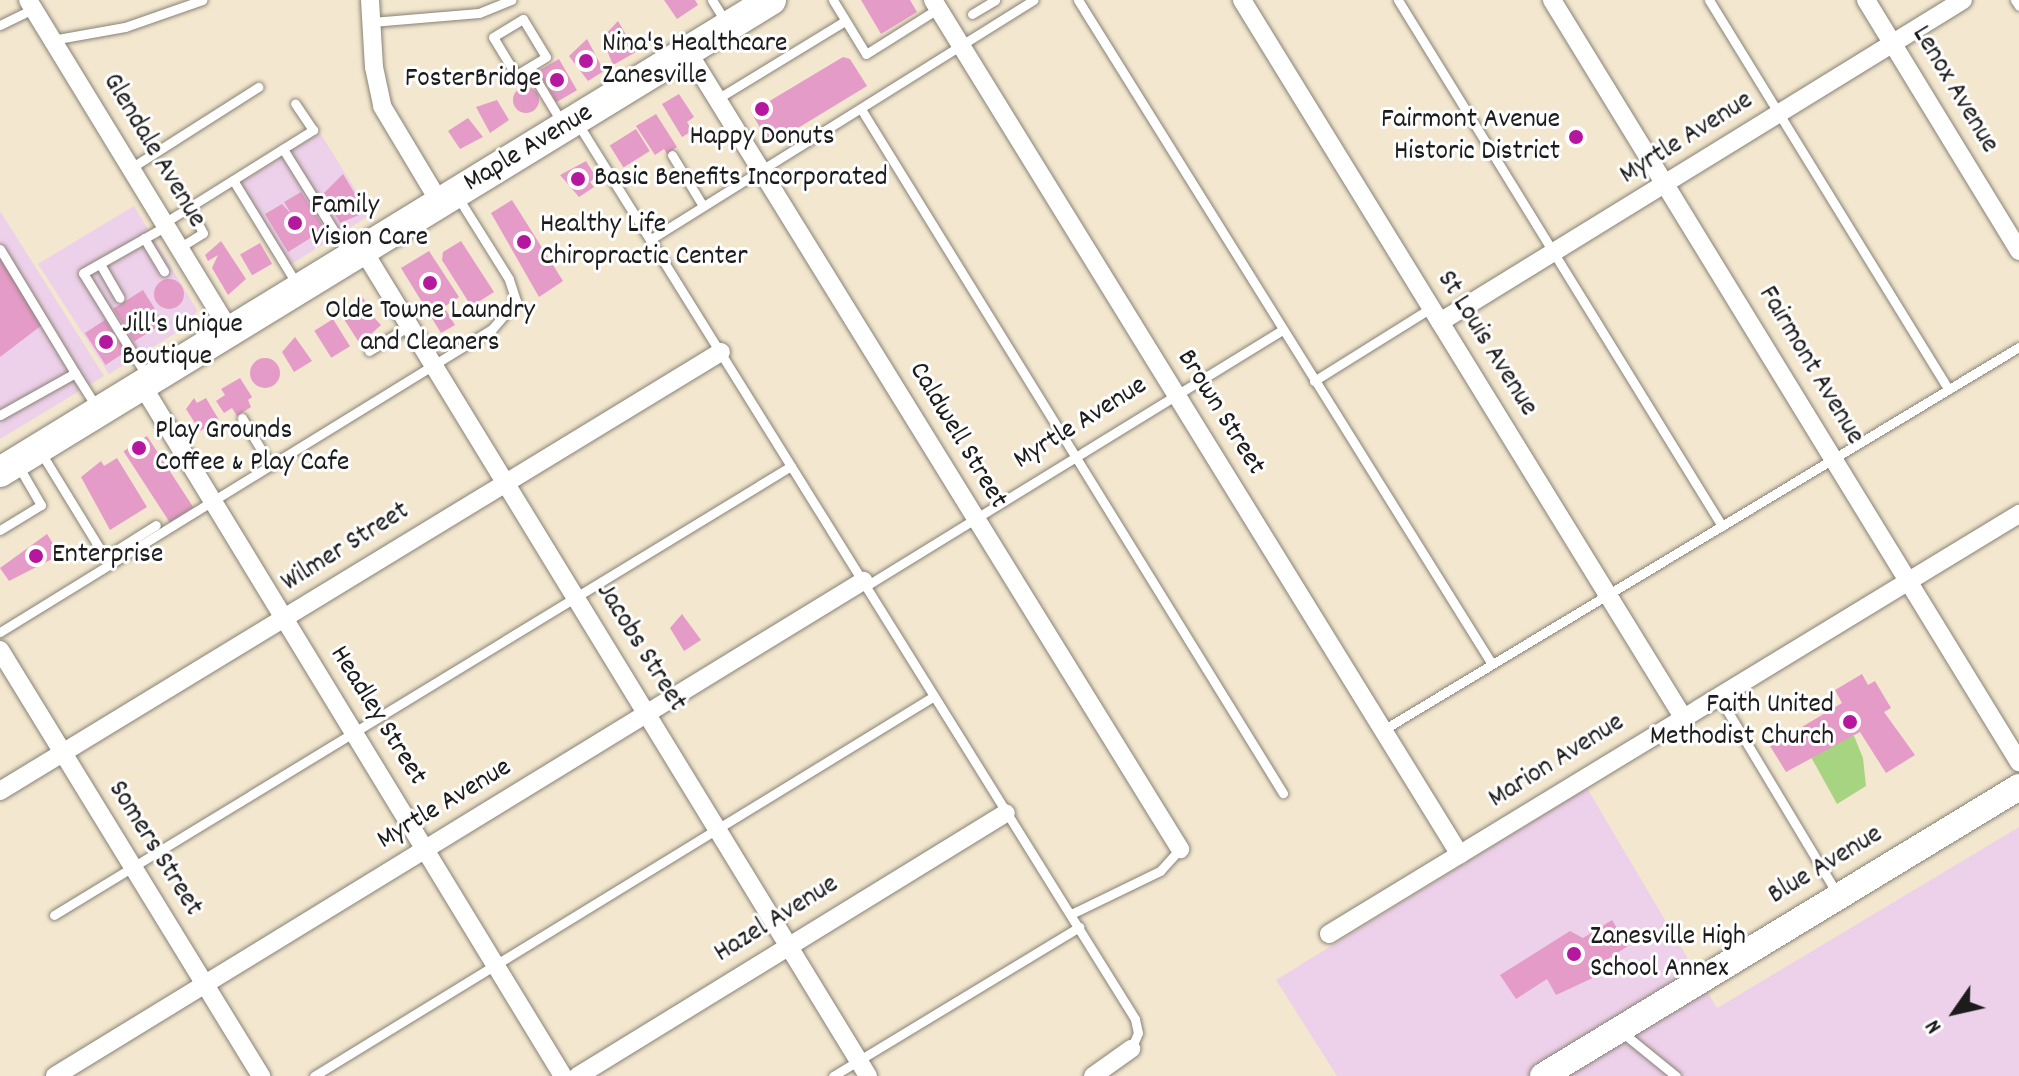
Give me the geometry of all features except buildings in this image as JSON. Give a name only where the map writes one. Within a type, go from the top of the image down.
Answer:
[{"type":"main road","name":"Maple Avenue","points":[[12,461],[231,332],[771,0]]},
{"type":"street","points":[[370,0],[382,106],[448,198]]},
{"type":"street","name":"St Louis Avenue","points":[[1242,0],[1683,717]]},
{"type":"street","name":"Fairmont Avenue","points":[[1552,0],[2019,762]]},
{"type":"street","name":"Lenox Avenue","points":[[1866,0],[2019,251]]},
{"type":"street","name":"Myrtle Avenue","points":[[1436,315],[1555,254],[1963,0]]},
{"type":"street","name":"Glendale Avenue","points":[[30,4],[231,332]]},
{"type":"street","name":"Brown Street","points":[[936,4],[1460,855]]},
{"type":"street","name":"Caldwell Street","points":[[688,52],[1180,849]]},
{"type":"street","name":"Jacobs Street","points":[[357,254],[434,366],[863,1068]]},
{"type":"street","name":"Wilmer Street","points":[[0,791],[721,352]]},
{"type":"street","name":"Headley Street","points":[[146,383],[213,501],[563,1076]]},
{"type":"street","name":"Marion Avenue","points":[[1329,934],[2019,514]]},
{"type":"street","name":"Myrtle Avenue","points":[[55,1076],[865,583]]},
{"type":"street","name":"Somers Street","points":[[0,650],[261,1076]]},
{"type":"street","name":"Blue Avenue","points":[[1543,1076],[2019,787]]},
{"type":"street","name":"Hazel Avenue","points":[[578,1076],[1006,813]]},
{"type":"street","points":[[1093,1076],[1131,1049]]},
{"type":"lane","points":[[52,40],[125,27],[202,0]]},
{"type":"lane","points":[[372,22],[479,13],[512,0]]},
{"type":"lane","points":[[712,0],[729,27]]},
{"type":"lane","points":[[833,0],[866,54],[936,4]]},
{"type":"lane","points":[[972,14],[995,0]]},
{"type":"lane","points":[[651,239],[1033,0]]},
{"type":"lane","points":[[1078,0],[1281,331],[1492,664]]},
{"type":"lane","points":[[1398,0],[1722,526]]},
{"type":"lane","points":[[1709,0],[1948,389]]},
{"type":"lane","points":[[2015,0],[2019,6]]},
{"type":"lane","points":[[0,25],[30,4]]},
{"type":"lane","points":[[523,19],[546,57],[529,68],[516,75],[493,37],[523,19]]},
{"type":"lane","points":[[717,99],[845,21]]},
{"type":"lane","points":[[529,68],[651,239],[1079,927],[1138,1025],[1131,1049]]},
{"type":"lane","points":[[131,168],[258,87]]},
{"type":"lane","points":[[146,383],[83,273],[144,238],[313,130],[295,103]]},
{"type":"lane","points":[[861,109],[1283,793]]},
{"type":"lane","points":[[283,149],[357,254]]},
{"type":"lane","points":[[672,155],[703,206]]},
{"type":"lane","points":[[233,180],[300,289]]},
{"type":"lane","points":[[0,632],[492,329],[516,301],[509,279],[448,198]]},
{"type":"lane","points":[[179,248],[203,233],[189,207]]},
{"type":"lane","points":[[144,238],[164,271]]},
{"type":"lane","points":[[0,249],[99,411]]},
{"type":"lane","points":[[100,264],[120,298]]},
{"type":"lane","name":"Myrtle Avenue","points":[[1314,381],[1436,315]]},
{"type":"lane","points":[[369,351],[409,326]]},
{"type":"lane","name":"Myrtle Avenue","points":[[865,583],[1079,459],[1281,331]]},
{"type":"lane","points":[[1383,730],[2019,347]]},
{"type":"lane","points":[[0,415],[75,373]]},
{"type":"lane","points":[[242,418],[271,466]]},
{"type":"lane","points":[[12,461],[105,557],[156,525]]},
{"type":"lane","points":[[0,530],[41,505],[12,461]]},
{"type":"lane","points":[[54,915],[791,466]]},
{"type":"lane","points":[[314,1076],[934,696]]},
{"type":"lane","points":[[1719,697],[1838,896]]},
{"type":"lane","points":[[1071,914],[1160,871],[1180,849]]},
{"type":"lane","points":[[833,1076],[863,1068],[1079,927]]},
{"type":"lane","points":[[1620,1029],[1676,1076]]},
{"type":"shaded area","points":[[320,133],[371,214],[290,265],[239,183]]},
{"type":"shaded area","points":[[134,206],[197,310],[192,323],[109,374],[38,264]]},
{"type":"shaded area","points":[[0,211],[104,376],[0,439]]},
{"type":"shaded area","points":[[1587,788],[1717,1008],[2019,827],[2019,1076],[1337,1076],[1276,980]]},
{"type":"green space","points":[[1848,735],[1854,736],[1863,758],[1866,786],[1837,804],[1811,757]]},
{"type":"place","name":"Nina's Healthcare Zanesville","points":[[586,61]]},
{"type":"place","name":"FosterBridge","points":[[557,80]]},
{"type":"place","name":"Happy Donuts","points":[[762,109]]},
{"type":"place","name":"Fairmont Avenue Historic District","points":[[1576,137]]},
{"type":"place","name":"Basic Benefits Incorporated","points":[[578,179]]},
{"type":"place","name":"Family Vision Care","points":[[295,223]]},
{"type":"place","name":"Healthy Life Chiropractic Center","points":[[524,242]]},
{"type":"place","name":"Olde Towne Laundry and Cleaners","points":[[430,283]]},
{"type":"place","name":"Jill's Unique Boutique","points":[[106,342]]},
{"type":"place","name":"Play Grounds Coffee & Play Cafe","points":[[139,448]]},
{"type":"place","name":"Enterprise","points":[[36,556]]},
{"type":"place","name":"Faith United Methodist Church","points":[[1850,722]]},
{"type":"place","name":"Zanesville High School Annex","points":[[1574,954]]}]
